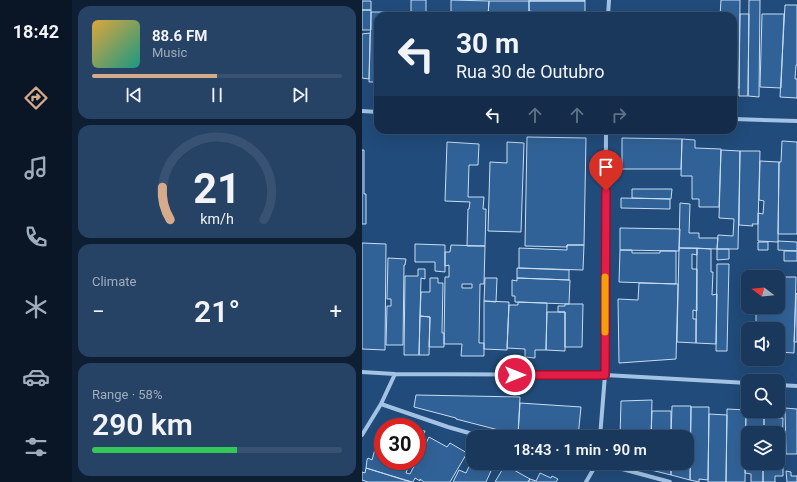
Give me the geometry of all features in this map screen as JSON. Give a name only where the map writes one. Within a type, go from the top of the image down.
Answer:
[{"type":"street","points":[[608,12],[609,0]]},
{"type":"street","points":[[362,111],[374,112]]},
{"type":"street","points":[[737,120],[797,121]]},
{"type":"street","points":[[601,430],[605,375],[606,134]]},
{"type":"street","points":[[362,372],[395,374],[605,375],[741,383]]},
{"type":"street","points":[[362,435],[381,404],[395,374]]},
{"type":"street","points":[[785,385],[797,386]]},
{"type":"street","points":[[381,404],[466,432]]},
{"type":"street","points":[[586,482],[594,470]]},
{"type":"street","points":[[625,470],[670,482]]},
{"type":"building","points":[[411,0],[426,0],[426,12],[411,12]]},
{"type":"building","points":[[451,0],[489,1],[488,12],[451,12]]},
{"type":"building","points":[[585,0],[585,1],[529,1]]},
{"type":"building","points":[[721,0],[740,0],[739,88],[737,88],[737,12],[720,12]]},
{"type":"building","points":[[749,0],[760,0],[759,97],[748,96]]},
{"type":"building","points":[[362,1],[371,1],[371,10],[362,10]]},
{"type":"building","points":[[489,1],[529,1],[529,12],[488,12]]},
{"type":"building","points":[[529,1],[585,1],[585,12],[529,11]]},
{"type":"building","points":[[785,5],[797,5],[797,65],[795,79],[797,79],[797,98],[780,97]]},
{"type":"building","points":[[362,10],[371,10],[371,30],[362,30]]},
{"type":"building","points":[[371,12],[374,12],[374,82],[369,82]]},
{"type":"building","points":[[740,14],[749,14],[748,96],[739,96]]},
{"type":"building","points":[[762,14],[784,14],[781,88],[760,87]]},
{"type":"building","points":[[370,33],[369,79],[362,78],[362,34]]},
{"type":"building","points":[[527,137],[586,138],[584,245],[567,245],[567,247],[525,246]]},
{"type":"building","points":[[622,138],[682,139],[681,169],[622,169]]},
{"type":"building","points":[[682,139],[695,140],[695,148],[721,149],[719,207],[699,207],[699,199],[692,199],[692,176],[681,176]]},
{"type":"building","points":[[782,141],[797,142],[797,234],[778,234],[779,162],[781,162]]},
{"type":"building","points":[[447,142],[479,144],[478,165],[469,165],[468,197],[484,197],[483,209],[486,209],[485,246],[467,246],[468,209],[470,202],[445,201]]},
{"type":"building","points":[[507,142],[524,143],[521,232],[488,231],[490,162],[507,163]]},
{"type":"building","points":[[362,150],[364,150],[366,224],[362,224]]},
{"type":"building","points":[[721,150],[740,151],[738,249],[717,249],[718,235],[733,236],[734,219],[719,218]]},
{"type":"building","points":[[740,151],[760,151],[758,224],[752,224],[753,226],[739,225]]},
{"type":"building","points":[[760,161],[779,162],[778,242],[758,241],[758,213],[763,214],[764,201],[759,200]]},
{"type":"building","points":[[632,189],[672,189],[671,199],[632,198]]},
{"type":"building","points":[[621,198],[670,199],[670,209],[621,208]]},
{"type":"building","points":[[680,203],[690,204],[689,233],[699,233],[699,238],[718,238],[717,249],[679,248]]},
{"type":"building","points":[[620,228],[680,229],[679,251],[620,250]]},
{"type":"building","points":[[778,241],[797,242],[797,251],[778,250]]},
{"type":"building","points":[[758,242],[768,242],[768,250],[758,250]]},
{"type":"building","points":[[362,243],[386,244],[385,350],[362,349]]},
{"type":"building","points":[[415,244],[445,245],[445,272],[435,271],[435,262],[415,262]]},
{"type":"building","points":[[451,245],[485,246],[484,284],[480,284],[479,343],[484,343],[484,356],[461,356],[462,344],[444,344],[445,277],[449,277],[449,265],[445,266],[445,252],[450,252]],"holes":[[[462,284],[472,284],[472,288],[462,288]]]},
{"type":"building","points":[[567,245],[584,245],[583,270],[519,268],[519,248],[567,250]]},
{"type":"building","points":[[679,248],[697,248],[697,255],[692,254],[692,269],[697,269],[697,311],[693,310],[693,319],[696,319],[696,343],[677,342]]},
{"type":"building","points":[[697,248],[711,249],[711,272],[713,272],[712,295],[717,294],[716,344],[696,343]]},
{"type":"building","points":[[717,249],[729,249],[729,259],[717,260]]},
{"type":"building","points":[[620,250],[632,250],[632,253],[660,253],[660,251],[676,251],[676,284],[619,282]]},
{"type":"building","points":[[784,251],[797,251],[797,261],[784,261]]},
{"type":"building","points":[[388,258],[406,259],[404,265],[403,345],[386,345],[387,306],[391,306],[391,299],[387,299]]},
{"type":"building","points":[[717,264],[729,264],[727,351],[716,351]]},
{"type":"building","points":[[517,268],[569,270],[569,280],[517,278]]},
{"type":"building","points":[[418,269],[425,269],[425,279],[421,278],[419,355],[404,355],[405,276],[418,276]]},
{"type":"building","points":[[785,277],[796,277],[794,353],[785,352],[785,322],[756,322],[756,314],[785,314]]},
{"type":"building","points":[[430,278],[438,278],[438,283],[443,283],[442,333],[444,333],[444,347],[429,347],[430,317],[420,316],[421,292],[430,292]]},
{"type":"building","points":[[485,278],[497,278],[496,302],[484,301]]},
{"type":"building","points":[[517,278],[570,280],[569,304],[515,302],[515,296],[512,296],[512,280],[517,281]]},
{"type":"building","points":[[639,283],[678,284],[676,359],[619,363],[618,299],[638,300]]},
{"type":"building","points":[[796,293],[797,342],[794,342]]},
{"type":"building","points":[[484,301],[509,302],[507,350],[484,349]]},
{"type":"building","points":[[518,302],[547,303],[546,350],[535,350],[535,358],[525,357],[525,349],[507,348],[509,305],[518,305]]},
{"type":"building","points":[[565,304],[583,304],[582,347],[565,347],[565,312],[558,312],[558,306],[565,306]]},
{"type":"building","points":[[547,312],[565,312],[565,351],[546,350]]},
{"type":"building","points":[[420,316],[430,317],[429,355],[419,355]]},
{"type":"building","points":[[416,395],[520,397],[518,430],[499,430],[414,407]]},
{"type":"building","points":[[652,400],[651,430],[620,430],[621,401]]},
{"type":"building","points":[[520,403],[581,407],[579,430],[518,430]]},
{"type":"building","points":[[672,406],[691,406],[691,430],[671,430]]},
{"type":"building","points":[[691,407],[709,407],[708,480],[699,479],[699,482],[690,480],[690,470],[694,470],[694,430],[691,430]]},
{"type":"building","points":[[785,408],[797,409],[797,454],[786,454]]},
{"type":"building","points":[[727,409],[741,410],[741,418],[746,418],[746,426],[741,426],[741,470],[745,470],[745,482],[726,482]]},
{"type":"building","points":[[652,411],[671,411],[671,430],[651,430]]},
{"type":"building","points":[[709,414],[727,415],[726,482],[708,482]]},
{"type":"building","points":[[746,418],[764,418],[764,426],[746,426]]},
{"type":"building","points":[[764,418],[783,418],[783,426],[764,426]]},
{"type":"building","points":[[429,437],[447,447],[450,443],[466,452],[450,482],[424,482],[415,478],[412,482],[366,468],[368,458],[372,460],[374,453],[374,470],[407,470],[406,473],[410,474],[412,470],[426,470],[426,443]]},
{"type":"building","points":[[366,468],[412,482],[368,482],[362,480],[362,472],[365,473]]},
{"type":"building","points":[[459,470],[466,473],[467,470],[491,471],[486,482],[453,482]]},
{"type":"building","points":[[502,470],[514,470],[530,479],[528,482],[495,482]]},
{"type":"building","points":[[651,470],[671,470],[671,475]]},
{"type":"building","points":[[671,470],[690,470],[690,480],[671,475]]},
{"type":"building","points":[[745,470],[763,470],[763,482],[751,482],[751,474],[745,473]]},
{"type":"building","points":[[763,470],[783,470],[783,476],[775,476],[775,482],[763,482]]},
{"type":"building","points":[[786,471],[791,472],[791,476],[797,476],[797,482],[787,482]]},
{"type":"building","points":[[540,473],[551,478],[552,476],[558,479],[556,482],[528,482],[530,479],[536,481]]},
{"type":"slow traffic","points":[[605,277],[605,332]]},
{"type":"route","points":[[515,375],[605,375],[606,191]]}]
